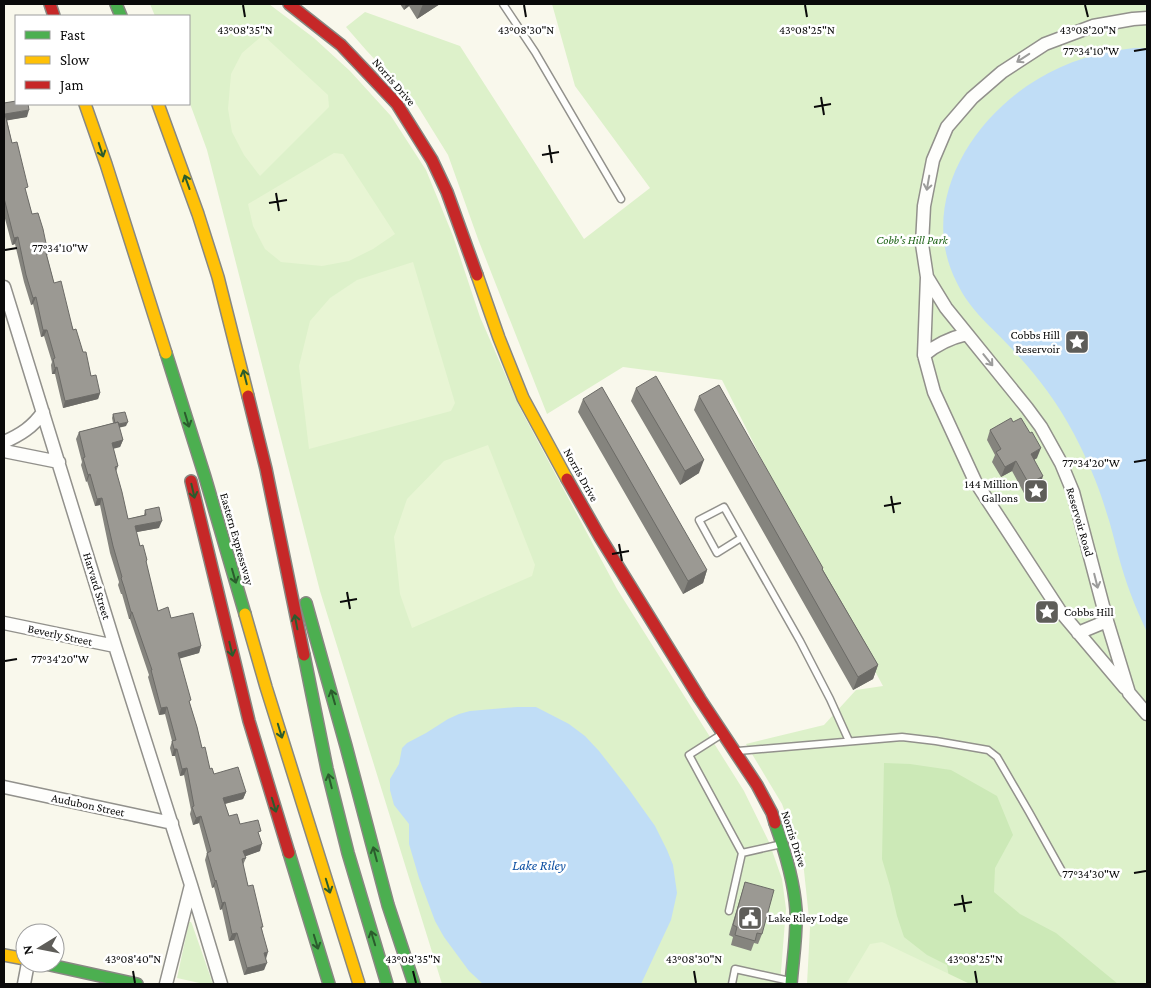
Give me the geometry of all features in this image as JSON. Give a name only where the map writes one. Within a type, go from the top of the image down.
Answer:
[{"type":"main road","name":"Norris Drive","points":[[289,4],[341,44],[397,104],[416,133],[432,160],[447,192],[499,338],[524,398],[600,537],[700,699],[757,785],[772,813],[790,870],[796,911],[796,934],[791,983]]},
{"type":"main road","name":"Eastern Expressway","points":[[85,105],[205,476],[266,687],[359,984]]},
{"type":"main road","points":[[158,105],[211,256],[236,341],[266,469],[327,769],[348,853],[388,984]]},
{"type":"main road","points":[[146,290],[180,435]]},
{"type":"main road","points":[[251,405],[390,912],[414,984]]},
{"type":"main road","points":[[189,474],[251,729],[329,984]]},
{"type":"main road","points":[[65,968],[137,984]]},
{"type":"street","name":"Reservoir Road","points":[[1147,18],[1133,18],[1093,26],[1045,44],[1002,72],[972,98],[948,127],[933,160],[924,206],[922,244],[927,277],[924,355],[934,392],[975,481],[1060,611],[1147,714]]},
{"type":"street","name":"Reservoir Road","points":[[927,277],[946,308],[1037,421],[1061,463],[1073,492],[1107,621],[1129,692]]},
{"type":"street","name":"Harvard Street","points":[[4,287],[115,646],[192,885],[221,984]]},
{"type":"street","points":[[924,355],[943,341],[967,334]]},
{"type":"street","points":[[4,442],[16,437],[32,426],[43,412]]},
{"type":"street","points":[[4,451],[59,462]]},
{"type":"street","points":[[1078,633],[1107,621]]},
{"type":"street","name":"Beverly Street","points":[[4,623],[115,646]]},
{"type":"street","name":"Audubon Street","points":[[4,787],[172,823]]},
{"type":"street","points":[[166,984],[192,885]]},
{"type":"lane","points":[[504,4],[535,52],[620,199]]},
{"type":"lane","points":[[741,538],[717,553],[699,520],[724,507],[800,641],[830,699],[848,741]]},
{"type":"lane","points":[[723,734],[689,755],[742,853],[729,911]]},
{"type":"lane","points":[[734,751],[902,737],[988,750],[997,757],[1063,873]]},
{"type":"lane","points":[[742,853],[783,844]]},
{"type":"lane","points":[[732,984],[735,969],[791,983]]},
{"type":"green space","points":[[150,4],[269,4],[314,38],[350,71],[391,116],[426,170],[453,236],[480,317],[520,408],[617,589],[744,791],[769,842],[782,879],[786,909],[780,984],[442,984],[320,591],[207,150],[190,104],[190,15],[155,15]]},
{"type":"green space","name":"Cobb's Hill Park","points":[[552,4],[1147,4],[1147,984],[807,984],[810,928],[803,861],[782,804],[746,744],[824,725],[856,690],[883,686],[775,486],[722,380],[623,367],[547,414],[478,239],[448,155],[417,105],[346,27],[365,12],[460,46],[584,239],[650,188],[575,86]]},
{"type":"green space","points":[[263,35],[328,95],[329,107],[260,176],[244,155],[232,132],[228,109],[231,74],[242,53]]},
{"type":"green space","points":[[334,153],[343,154],[395,234],[373,249],[349,261],[322,266],[281,262],[265,249],[253,226],[248,204]]},
{"type":"green space","points":[[413,262],[455,403],[451,411],[309,449],[299,366],[310,321],[330,298],[357,280]]},
{"type":"green space","points":[[488,445],[535,565],[532,576],[412,628],[400,594],[394,537],[407,499],[444,461]]},
{"type":"green space","points":[[884,763],[910,764],[951,770],[997,796],[1013,835],[995,868],[994,892],[1020,914],[1056,933],[1118,984],[950,984],[947,965],[927,955],[904,937],[897,916],[882,859]]},
{"type":"green space","points":[[189,922],[192,924],[213,984],[177,978]]},
{"type":"green space","points":[[882,942],[970,984],[846,984],[870,944]]},
{"type":"water","name":"Cobbs Hill Reservoir","points":[[1147,48],[1147,632],[1127,584],[1099,491],[1079,443],[1054,400],[1038,379],[975,311],[963,293],[957,283],[946,254],[943,224],[947,195],[957,167],[972,141],[991,117],[1013,96],[1038,79],[1072,62],[1109,52]]},
{"type":"water","name":"Lake Riley","points":[[536,707],[569,724],[585,736],[628,788],[655,826],[667,850],[673,865],[677,893],[671,920],[641,984],[483,984],[469,971],[444,937],[435,921],[409,844],[409,824],[394,805],[390,790],[390,779],[399,764],[402,748],[407,743],[448,719],[470,711]]},
{"type":"building","points":[[15,101],[15,105],[28,105],[29,110],[5,114],[12,143],[17,142],[28,187],[25,188],[32,214],[38,213],[43,229],[48,253],[46,253],[54,283],[61,281],[73,330],[76,329],[83,352],[86,352],[91,376],[96,375],[100,393],[65,401],[57,367],[55,368],[53,359],[55,358],[47,330],[43,330],[36,297],[33,298],[18,237],[14,238],[4,198],[4,103]]},
{"type":"building","points":[[656,376],[704,460],[685,471],[636,388]]},
{"type":"building","points":[[719,385],[878,665],[858,677],[699,396]]},
{"type":"building","points":[[602,387],[707,570],[688,581],[583,399]]},
{"type":"building","points":[[125,412],[128,422],[115,423],[113,414]]},
{"type":"building","points":[[1011,418],[1013,422],[1021,418],[1041,448],[1031,454],[1043,476],[1029,484],[1016,461],[1005,467],[996,452],[1001,449],[990,430]]},
{"type":"building","points":[[118,422],[123,440],[112,443],[118,466],[115,467],[128,519],[146,515],[145,510],[159,507],[162,521],[135,526],[140,546],[143,545],[158,611],[168,607],[171,618],[193,613],[201,646],[178,653],[202,748],[205,747],[210,769],[212,768],[214,774],[238,767],[246,792],[223,798],[229,816],[237,814],[240,824],[258,820],[261,831],[258,832],[262,844],[243,851],[246,858],[242,859],[248,886],[253,885],[268,952],[264,953],[267,963],[247,968],[237,933],[232,934],[225,902],[222,903],[207,853],[211,851],[201,816],[196,818],[192,807],[194,806],[187,768],[182,769],[177,749],[174,749],[172,741],[176,740],[167,707],[161,708],[152,670],[131,612],[102,498],[97,499],[83,458],[85,457],[79,432]]},
{"type":"building","name":"Lake Riley Lodge","points":[[745,882],[774,890],[762,934],[757,933],[755,941],[735,935],[737,927],[733,925]]},
{"type":"traffic: fast","points":[[116,4],[121,15]]},
{"type":"traffic: fast","points":[[166,353],[245,614]]},
{"type":"traffic: fast","points":[[306,603],[388,905],[414,984]]},
{"type":"traffic: fast","points":[[304,655],[327,769],[348,853],[387,984]]},
{"type":"traffic: fast","points":[[775,823],[789,866],[795,899],[796,929],[791,984]]},
{"type":"traffic: fast","points":[[289,853],[329,984]]},
{"type":"traffic: fast","points":[[65,968],[137,984]]},
{"type":"traffic: slow","points":[[85,105],[166,353]]},
{"type":"traffic: slow","points":[[158,105],[198,214],[218,277],[248,396]]},
{"type":"traffic: slow","points":[[477,275],[523,398],[567,479]]},
{"type":"traffic: slow","points":[[245,614],[359,984]]},
{"type":"traffic: slow","points":[[4,955],[15,957]]},
{"type":"traffic: jam","points":[[50,4],[54,15]]},
{"type":"traffic: jam","points":[[289,4],[341,45],[397,104],[432,160],[447,192],[477,275]]},
{"type":"traffic: jam","points":[[248,396],[266,469],[304,655]]},
{"type":"traffic: jam","points":[[567,479],[600,537],[700,699],[757,785],[772,813],[775,823]]},
{"type":"traffic: jam","points":[[191,481],[249,721],[289,853]]},
{"type":"place","name":"Cobbs Hill Reservoir","points":[[1077,342]]},
{"type":"place","name":"144 Million Gallons","points":[[1036,491]]},
{"type":"place","name":"Cobbs Hill","points":[[1047,612]]},
{"type":"place","name":"Lake Riley Lodge","points":[[750,918]]}]
